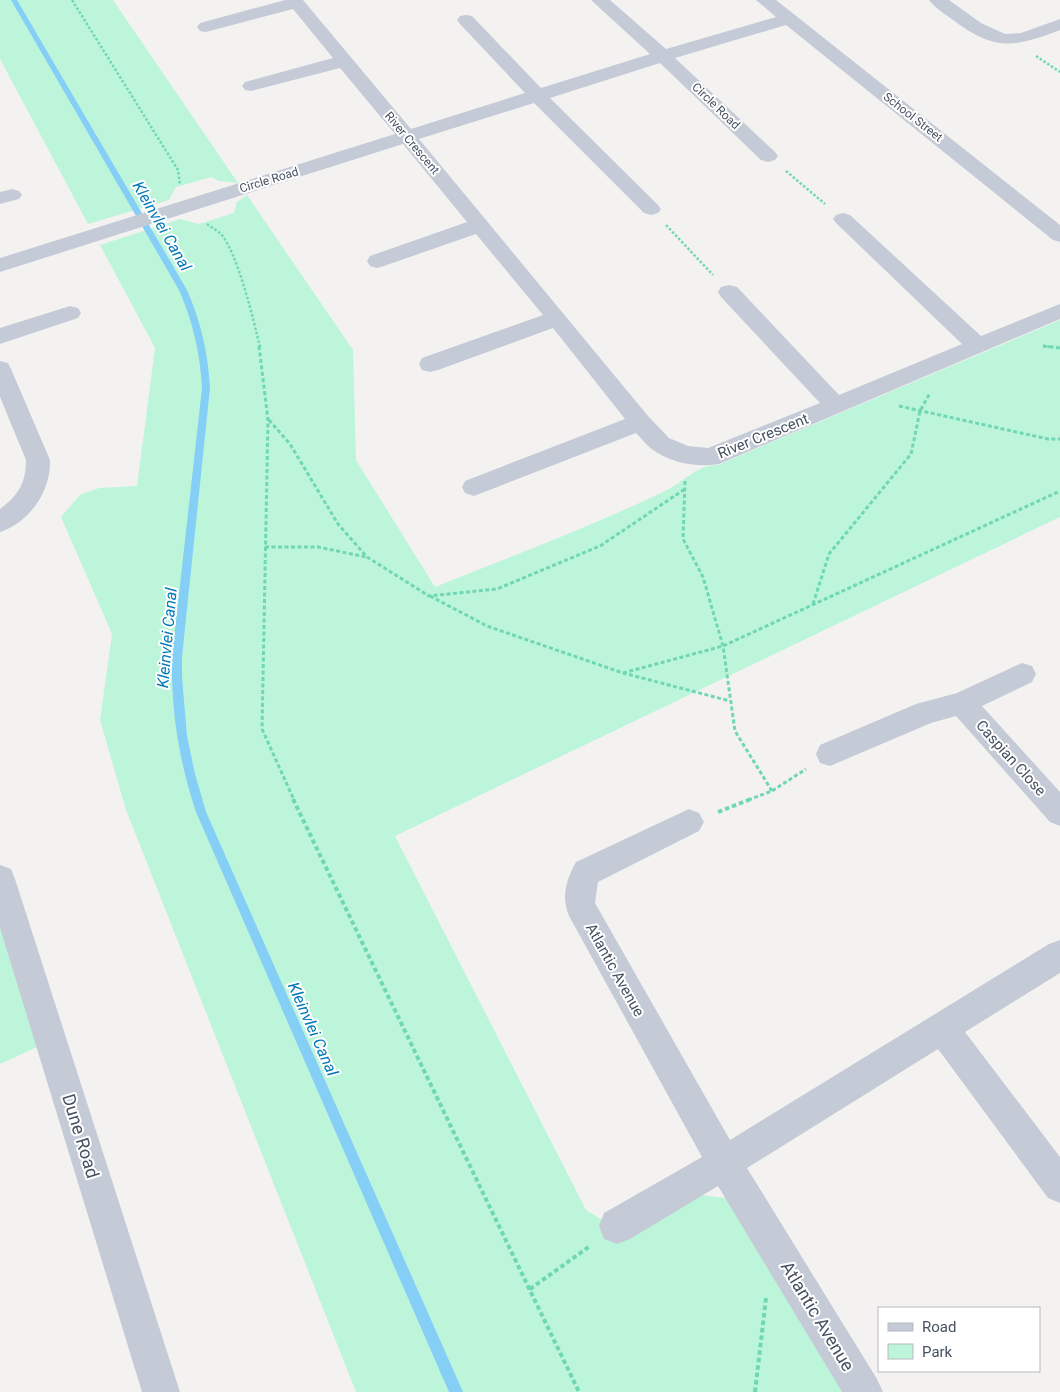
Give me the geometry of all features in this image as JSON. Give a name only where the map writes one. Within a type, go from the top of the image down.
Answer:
[{"type":"street","name":"Circle Road","points":[[600,0],[663,56],[768,156]]},
{"type":"street","name":"School Street","points":[[765,0],[1060,235]]},
{"type":"street","points":[[938,0],[979,30],[1004,39],[1016,39],[1060,24]]},
{"type":"street","name":"River Crescent","points":[[206,27],[295,1],[557,318],[640,422],[661,444],[686,455],[708,457],[719,455],[1060,311]]},
{"type":"street","name":"Circle Road","points":[[0,265],[663,56],[788,19]]},
{"type":"street","points":[[466,20],[538,96],[651,209]]},
{"type":"street","points":[[251,86],[344,61]]},
{"type":"street","points":[[843,219],[978,346]]},
{"type":"street","points":[[377,261],[480,225]]},
{"type":"street","points":[[729,292],[836,406]]},
{"type":"street","points":[[0,336],[70,313]]},
{"type":"street","points":[[430,364],[557,318]]},
{"type":"street","points":[[0,369],[38,460],[39,472],[36,484],[29,498],[12,515],[0,522]]},
{"type":"street","points":[[474,487],[640,422]]},
{"type":"street","points":[[830,754],[926,712],[962,703],[1022,674]]},
{"type":"street","name":"Caspian Close","points":[[962,703],[1060,813]]},
{"type":"street","name":"Atlantic Avenue","points":[[689,822],[587,872],[579,893],[580,906],[724,1163],[864,1392]]},
{"type":"street","name":"Dune Road","points":[[0,879],[151,1388]]},
{"type":"street","points":[[617,1226],[724,1163],[1060,955]]},
{"type":"street","points":[[943,1029],[1060,1186]]},
{"type":"path","points":[[72,0],[178,170],[180,186],[174,200],[185,218],[202,222],[216,229],[221,234],[233,257],[251,310],[262,357],[268,420],[262,729],[308,832],[580,1392]]},
{"type":"path","points":[[768,156],[843,219]]},
{"type":"path","points":[[651,209],[729,292]]},
{"type":"path","points":[[813,605],[829,554],[911,454],[920,411],[938,381],[927,367]]},
{"type":"path","points":[[893,405],[1048,439],[1060,439]]},
{"type":"path","points":[[268,420],[290,444],[338,524],[367,557],[429,596],[487,626],[624,673],[730,701]]},
{"type":"path","points":[[686,455],[683,539],[703,577],[723,646],[735,731],[772,791]]},
{"type":"path","points":[[429,596],[497,589],[600,546],[685,489]]},
{"type":"path","points":[[624,673],[723,646],[1060,491]]},
{"type":"path","points":[[265,547],[318,547],[367,557]]},
{"type":"path","points":[[689,822],[772,791],[830,754]]},
{"type":"path","points":[[530,1289],[617,1226]]},
{"type":"path","points":[[755,1392],[771,1240]]},
{"type":"green space","points":[[0,0],[113,0],[238,183],[219,181],[212,177],[176,187],[169,200],[88,224],[0,59]]},
{"type":"green space","points":[[247,195],[353,350],[356,460],[435,587],[608,517],[672,487],[703,468],[718,465],[1060,320],[1060,517],[395,836],[586,1210],[617,1229],[701,1195],[725,1198],[742,1213],[847,1392],[356,1392],[126,810],[100,720],[112,634],[61,517],[80,495],[99,488],[137,486],[155,348],[100,245],[180,219],[199,224],[234,213],[237,202]]},
{"type":"green space","points":[[0,884],[50,1041],[0,1064]]},
{"type":"waterway","name":"Kleinvlei Canal","points":[[14,0],[183,290],[197,326],[203,350],[206,388],[177,657],[179,717],[189,774],[201,812],[456,1392]]}]
